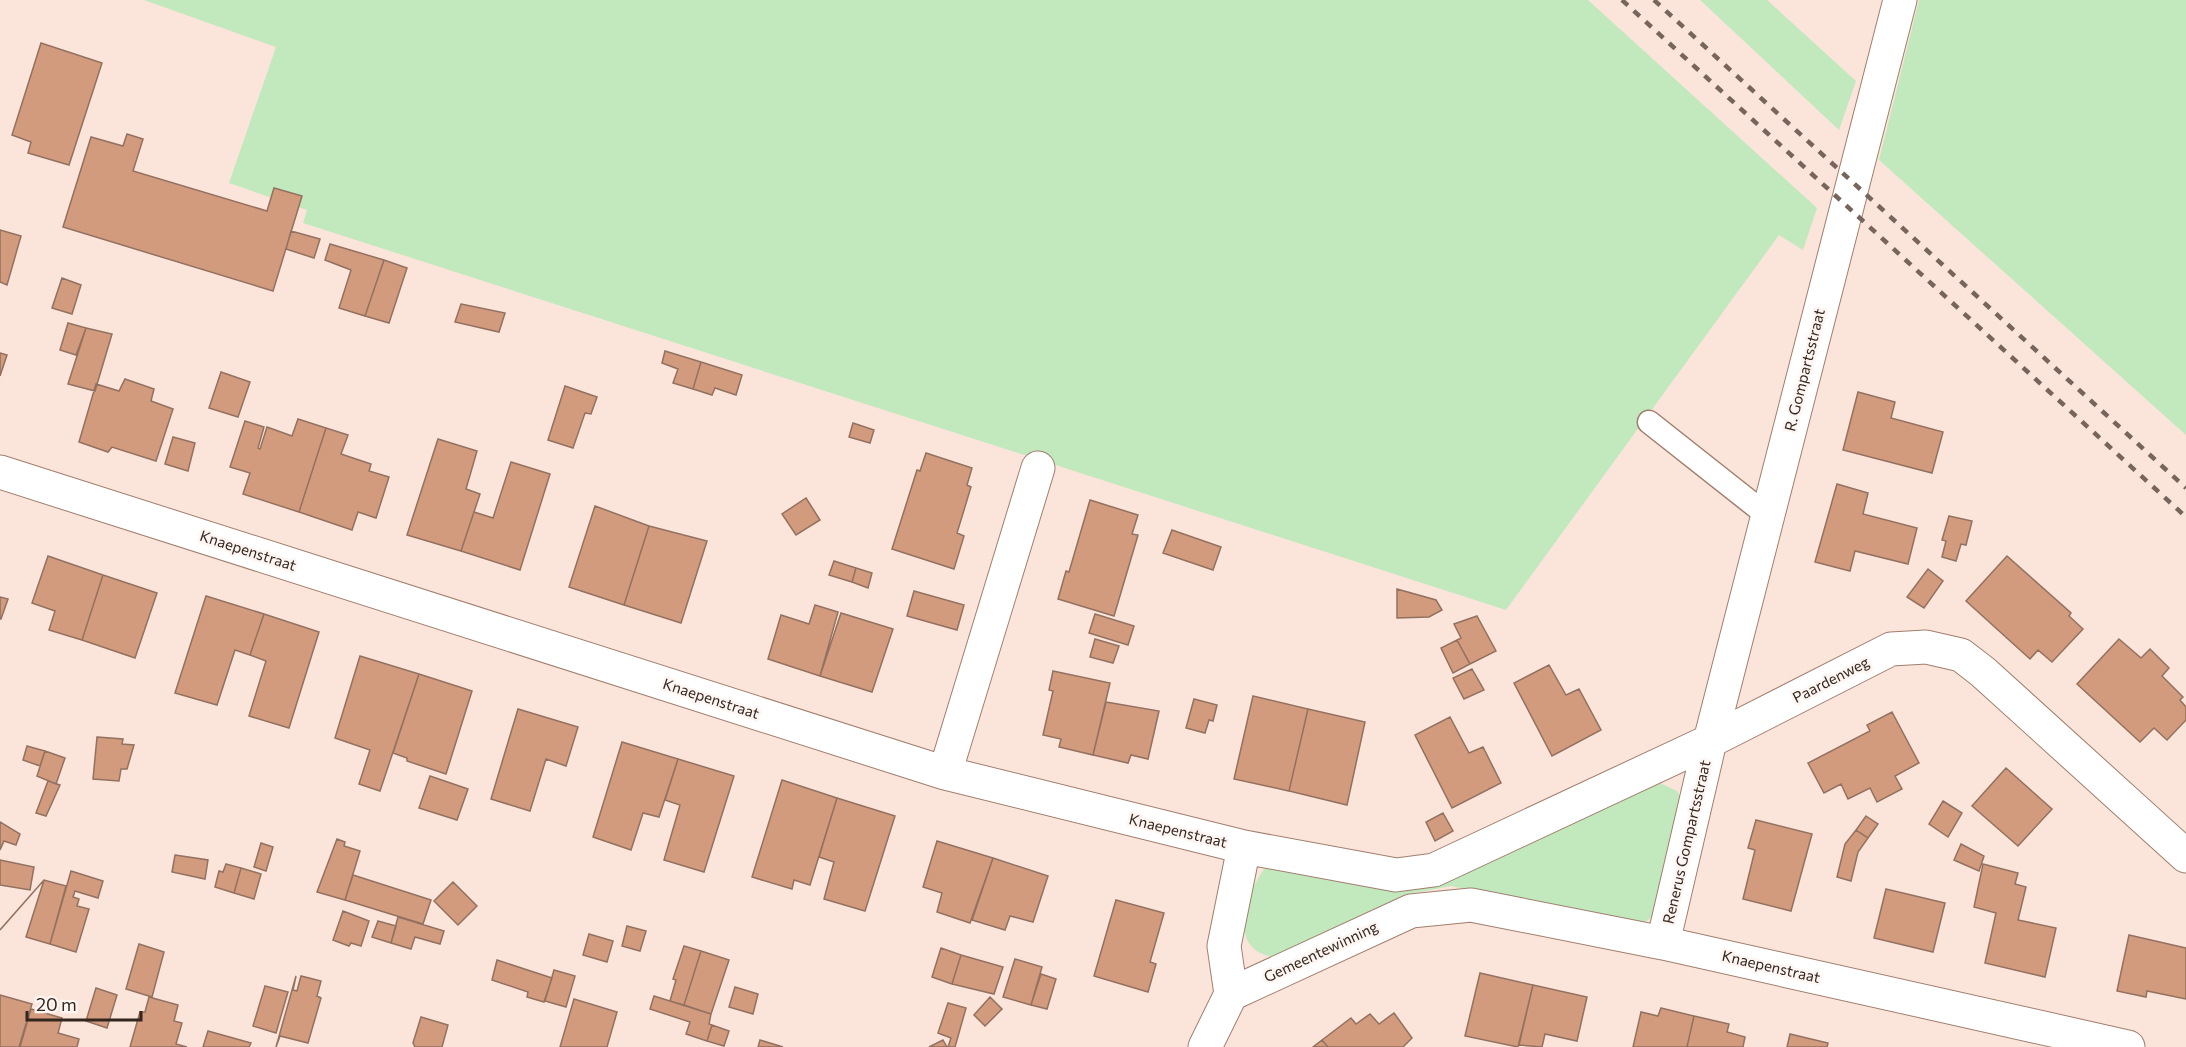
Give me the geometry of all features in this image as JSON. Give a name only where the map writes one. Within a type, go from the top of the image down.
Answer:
[{"type":"street","name":"R. Gompartsstraat","points":[[1710,741],[1900,0]]},
{"type":"street","points":[[945,773],[1038,468]]},
{"type":"street","name":"Knaepenstraat","points":[[0,472],[945,773],[1244,847],[1396,875],[1434,870]]},
{"type":"street","name":"Paardenweg","points":[[1434,870],[1710,741],[1891,649],[1926,647],[1961,655],[2186,856]]},
{"type":"street","name":"Renerus Gompartsstraat","points":[[1663,943],[1710,741]]},
{"type":"street","points":[[1205,1047],[1231,994],[1224,946],[1244,847]]},
{"type":"street","name":"Knaepenstraat","points":[[1411,911],[1471,905],[1663,943],[2128,1047]]},
{"type":"street","name":"Gemeentewinning","points":[[1231,994],[1411,911]]},
{"type":"lane","points":[[1649,422],[1768,516]]},
{"type":"green space","points":[[144,0],[1588,0],[1817,208],[1803,250],[1779,235],[1506,610],[303,223],[307,210],[229,183],[276,47]]},
{"type":"green space","points":[[1700,0],[1767,0],[1856,81],[1839,130]]},
{"type":"green space","points":[[1919,0],[2186,0],[2186,435],[1879,160]]},
{"type":"green space","points":[[1656,781],[1677,791],[1683,802],[1658,913],[1639,926],[1451,886],[1404,895],[1274,957],[1258,952],[1249,943],[1244,931],[1244,916],[1248,901],[1269,863],[1381,882]]},
{"type":"building","points":[[41,43],[102,63],[69,165],[28,153],[31,142],[12,135]]},
{"type":"building","points":[[127,134],[143,139],[133,171],[267,211],[274,188],[302,196],[273,291],[63,227],[91,137],[123,146]]},
{"type":"building","points":[[0,230],[21,236],[7,285],[0,282]]},
{"type":"building","points":[[291,231],[320,239],[314,258],[286,249]]},
{"type":"building","points":[[330,244],[384,260],[365,316],[339,308],[351,270],[325,260]]},
{"type":"building","points":[[384,260],[407,268],[389,323],[365,316]]},
{"type":"building","points":[[62,278],[81,285],[72,314],[52,308]]},
{"type":"building","points":[[461,304],[505,313],[499,332],[455,322]]},
{"type":"building","points":[[68,323],[86,328],[76,355],[60,350]]},
{"type":"building","points":[[86,328],[112,334],[95,391],[68,384]]},
{"type":"building","points":[[665,351],[701,362],[693,389],[673,383],[678,369],[662,363]]},
{"type":"building","points":[[0,353],[7,355],[0,376]]},
{"type":"building","points":[[701,362],[742,375],[736,395],[715,388],[712,395],[693,389]]},
{"type":"building","points":[[221,372],[250,382],[238,417],[209,408]]},
{"type":"building","points":[[125,379],[154,389],[151,401],[173,409],[156,461],[112,447],[108,452],[79,442],[96,384],[119,391]]},
{"type":"building","points":[[565,386],[597,397],[591,414],[585,413],[573,448],[548,440]]},
{"type":"building","points":[[1858,392],[1895,402],[1891,418],[1943,432],[1932,473],[1843,450]]},
{"type":"building","points":[[298,419],[326,428],[299,512],[243,494],[250,473],[230,467],[245,421],[264,427],[258,448],[260,449],[267,427],[292,436]]},
{"type":"building","points":[[853,423],[874,430],[870,443],[849,437]]},
{"type":"building","points":[[326,428],[348,435],[341,454],[371,464],[369,471],[389,477],[376,518],[358,512],[352,530],[299,512]]},
{"type":"building","points":[[173,437],[195,443],[188,471],[165,464]]},
{"type":"building","points":[[438,439],[477,451],[466,489],[480,494],[461,551],[407,535]]},
{"type":"building","points":[[926,453],[972,468],[967,485],[971,487],[957,533],[964,536],[954,569],[892,549],[917,470],[920,471]]},
{"type":"building","points":[[511,462],[550,474],[520,570],[461,551],[474,512],[493,518]]},
{"type":"building","points":[[1837,484],[1868,493],[1863,514],[1917,528],[1908,564],[1855,551],[1850,571],[1815,562]]},
{"type":"building","points":[[806,498],[820,520],[796,535],[782,514]]},
{"type":"building","points":[[1090,500],[1138,515],[1132,534],[1138,535],[1114,616],[1058,599],[1066,571],[1069,572]]},
{"type":"building","points":[[595,506],[649,526],[624,605],[569,587]]},
{"type":"building","points":[[1949,516],[1972,521],[1966,545],[1961,544],[1956,561],[1942,557],[1946,541],[1942,540]]},
{"type":"building","points":[[649,526],[707,541],[681,623],[624,605]]},
{"type":"building","points":[[1172,530],[1221,547],[1213,570],[1163,553]]},
{"type":"building","points":[[48,556],[103,575],[82,640],[49,630],[55,611],[32,603]]},
{"type":"building","points":[[2007,556],[2071,613],[2069,616],[2083,629],[2052,662],[2038,650],[2030,659],[1966,601]]},
{"type":"building","points":[[834,561],[856,568],[852,582],[829,575]]},
{"type":"building","points":[[856,568],[872,573],[868,588],[852,582]]},
{"type":"building","points":[[1928,569],[1943,581],[1924,608],[1907,597]]},
{"type":"building","points":[[103,575],[157,593],[135,658],[82,640]]},
{"type":"building","points":[[1397,589],[1436,600],[1442,610],[1429,617],[1397,618]]},
{"type":"building","points":[[914,591],[964,605],[957,630],[907,616]]},
{"type":"building","points":[[206,596],[264,614],[250,655],[235,650],[217,705],[175,693]]},
{"type":"building","points":[[0,597],[8,599],[1,619],[0,619]]},
{"type":"building","points":[[815,605],[838,612],[820,676],[768,659],[781,615],[809,624]]},
{"type":"building","points":[[841,613],[893,629],[872,692],[820,676]]},
{"type":"building","points":[[264,614],[319,632],[289,728],[249,716],[266,661],[250,655]]},
{"type":"building","points":[[1095,614],[1134,626],[1128,645],[1089,633]]},
{"type":"building","points":[[1477,616],[1496,651],[1470,664],[1457,640],[1461,638],[1454,624]]},
{"type":"building","points":[[1095,639],[1119,646],[1113,663],[1090,657]]},
{"type":"building","points":[[2119,639],[2141,658],[2150,649],[2169,668],[2162,676],[2183,697],[2180,700],[2186,707],[2186,720],[2167,740],[2154,728],[2140,742],[2077,684]]},
{"type":"building","points":[[1457,640],[1470,664],[1453,673],[1441,648]]},
{"type":"building","points":[[360,656],[419,674],[380,791],[359,784],[370,750],[335,738]]},
{"type":"building","points":[[1549,665],[1566,695],[1579,689],[1601,730],[1552,756],[1514,683]]},
{"type":"building","points":[[1472,669],[1484,690],[1464,699],[1453,678]]},
{"type":"building","points":[[1053,671],[1110,683],[1093,755],[1059,747],[1061,739],[1043,735],[1053,691],[1049,690]]},
{"type":"building","points":[[419,674],[472,691],[446,774],[407,761],[407,758],[393,753]]},
{"type":"building","points":[[1253,696],[1308,709],[1289,791],[1234,779]]},
{"type":"building","points":[[1194,699],[1217,705],[1213,721],[1209,720],[1205,733],[1186,728]]},
{"type":"building","points":[[1106,702],[1159,711],[1148,759],[1131,755],[1128,763],[1093,755]]},
{"type":"building","points":[[518,709],[578,727],[566,766],[546,759],[530,811],[491,799]]},
{"type":"building","points":[[1308,709],[1365,722],[1347,805],[1289,791]]},
{"type":"building","points":[[1892,712],[1919,763],[1895,776],[1902,789],[1877,802],[1870,788],[1848,799],[1841,784],[1824,793],[1808,763],[1870,731],[1867,725]]},
{"type":"building","points":[[1450,717],[1469,753],[1483,747],[1501,783],[1452,808],[1415,735]]},
{"type":"building","points":[[97,737],[123,739],[122,744],[134,745],[127,769],[121,769],[119,781],[93,779]]},
{"type":"building","points":[[622,742],[678,759],[659,817],[643,813],[631,850],[593,837]]},
{"type":"building","points":[[27,746],[45,751],[40,766],[23,760]]},
{"type":"building","points":[[45,751],[65,758],[56,784],[37,776]]},
{"type":"building","points":[[678,759],[734,776],[704,872],[664,860],[680,805],[665,800]]},
{"type":"building","points":[[2006,768],[2052,809],[2018,846],[1972,806]]},
{"type":"building","points":[[430,776],[468,789],[457,820],[419,808]]},
{"type":"building","points":[[782,780],[837,798],[810,885],[794,880],[792,889],[752,877]]},
{"type":"building","points":[[48,781],[60,785],[46,816],[36,813]]},
{"type":"building","points":[[837,798],[895,816],[865,911],[824,899],[834,862],[819,857]]},
{"type":"building","points":[[1943,801],[1962,813],[1948,837],[1929,824]]},
{"type":"building","points":[[1443,813],[1453,831],[1435,841],[1426,822]]},
{"type":"building","points":[[1866,816],[1878,824],[1868,838],[1856,830]]},
{"type":"building","points":[[1756,820],[1812,834],[1791,911],[1743,899],[1755,850],[1748,848]]},
{"type":"building","points":[[0,822],[20,834],[16,845],[4,841],[0,850]]},
{"type":"building","points":[[1856,830],[1868,838],[1858,852],[1851,881],[1837,877],[1845,844]]},
{"type":"building","points":[[337,839],[345,842],[344,846],[360,851],[345,900],[317,892]]},
{"type":"building","points":[[937,841],[993,858],[970,923],[937,912],[942,893],[923,887]]},
{"type":"building","points":[[261,843],[273,847],[266,871],[254,867]]},
{"type":"building","points":[[1961,844],[1984,856],[1979,871],[1954,860]]},
{"type":"building","points":[[175,855],[208,860],[205,879],[172,872]]},
{"type":"building","points":[[993,858],[1048,876],[1033,922],[1010,916],[1005,930],[972,920]]},
{"type":"building","points":[[0,860],[34,867],[30,890],[0,885]]},
{"type":"building","points":[[226,864],[241,868],[234,893],[215,887],[219,871],[223,872]]},
{"type":"building","points":[[1983,864],[2018,873],[2015,884],[2026,887],[2018,920],[2056,928],[2045,977],[1985,963],[1996,913],[1974,907]]},
{"type":"building","points":[[241,868],[261,874],[254,899],[234,893]]},
{"type":"building","points":[[71,871],[103,881],[98,898],[75,891],[73,897],[79,899],[77,906],[89,909],[76,952],[50,944]]},
{"type":"building","points":[[353,875],[431,900],[423,924],[345,900]]},
{"type":"building","points":[[44,880],[66,886],[50,944],[26,937]]},
{"type":"building","points":[[453,882],[477,906],[458,925],[434,901]]},
{"type":"building","points":[[1886,889],[1945,903],[1933,952],[1874,938]]},
{"type":"building","points":[[1116,900],[1164,913],[1150,962],[1156,964],[1148,992],[1094,976]]},
{"type":"building","points":[[343,911],[369,921],[361,946],[351,943],[349,946],[333,940]]},
{"type":"building","points":[[398,917],[444,931],[440,944],[415,937],[411,949],[391,943]]},
{"type":"building","points":[[378,921],[396,926],[391,943],[372,937]]},
{"type":"building","points":[[627,926],[646,931],[640,951],[622,946]]},
{"type":"building","points":[[589,934],[613,941],[607,962],[583,955]]},
{"type":"building","points":[[2129,935],[2186,948],[2186,999],[2147,991],[2146,997],[2117,991]]},
{"type":"building","points":[[139,944],[164,952],[152,997],[126,989]]},
{"type":"building","points":[[684,946],[701,951],[684,1005],[670,1001],[676,980],[673,979]]},
{"type":"building","points":[[941,948],[961,955],[952,984],[932,977]]},
{"type":"building","points":[[701,951],[729,960],[711,1014],[684,1005]]},
{"type":"building","points":[[961,955],[1003,967],[994,994],[952,984]]},
{"type":"building","points":[[1015,959],[1042,967],[1031,1005],[1003,997]]},
{"type":"building","points":[[497,960],[552,978],[544,1002],[527,997],[528,992],[492,980]]},
{"type":"building","points":[[554,970],[575,976],[566,1007],[545,1001]]},
{"type":"building","points":[[1480,973],[1533,985],[1518,1047],[1465,1036]]},
{"type":"building","points":[[1041,974],[1056,979],[1047,1009],[1031,1005]]},
{"type":"building","points":[[296,976],[293,990],[297,991],[301,976],[321,981],[317,996],[321,998],[308,1043],[280,1036],[276,1047]]},
{"type":"building","points":[[1533,985],[1587,997],[1577,1041],[1545,1034],[1542,1047],[1519,1045]]},
{"type":"building","points":[[265,986],[288,992],[276,1033],[253,1026]]},
{"type":"building","points":[[735,987],[758,994],[753,1014],[729,1007]]},
{"type":"building","points":[[96,988],[117,995],[107,1028],[86,1021]]},
{"type":"building","points":[[0,995],[32,1004],[19,1047],[0,1047]]},
{"type":"building","points":[[654,996],[711,1014],[709,1024],[712,1025],[707,1041],[686,1034],[690,1022],[650,1009]]},
{"type":"building","points":[[149,997],[178,1005],[174,1021],[182,1023],[176,1044],[187,1047],[130,1047],[140,1012],[145,1012]]},
{"type":"building","points":[[990,997],[1002,1009],[985,1026],[974,1015]]},
{"type":"building","points":[[574,999],[617,1012],[607,1047],[560,1047]]},
{"type":"building","points":[[948,1003],[966,1008],[955,1047],[948,1047],[951,1038],[938,1033]]},
{"type":"building","points":[[1661,1008],[1694,1016],[1687,1047],[1633,1047],[1641,1012],[1658,1016]]},
{"type":"building","points":[[31,1009],[62,1018],[58,1033],[79,1039],[77,1047],[20,1047]]},
{"type":"building","points":[[1394,1013],[1412,1038],[1403,1047],[1328,1047],[1322,1040],[1351,1018],[1356,1024],[1370,1014],[1379,1024]]},
{"type":"building","points":[[1694,1016],[1729,1024],[1727,1032],[1745,1037],[1743,1047],[1687,1047]]},
{"type":"building","points":[[421,1017],[448,1025],[442,1047],[415,1047],[413,1043]]},
{"type":"building","points":[[712,1025],[729,1031],[724,1046],[707,1041]]},
{"type":"building","points":[[208,1031],[251,1043],[249,1047],[203,1047]]},
{"type":"building","points":[[1790,1034],[1828,1043],[1827,1047],[1787,1047]]},
{"type":"building","points":[[760,1040],[783,1047],[758,1047]]},
{"type":"building","points":[[943,1040],[947,1047],[929,1047]]},
{"type":"building","points":[[1322,1040],[1328,1047],[1313,1047]]},
{"type":"railway","points":[[1622,0],[2186,517]]},
{"type":"railway","points":[[1654,0],[2186,488]]}]
